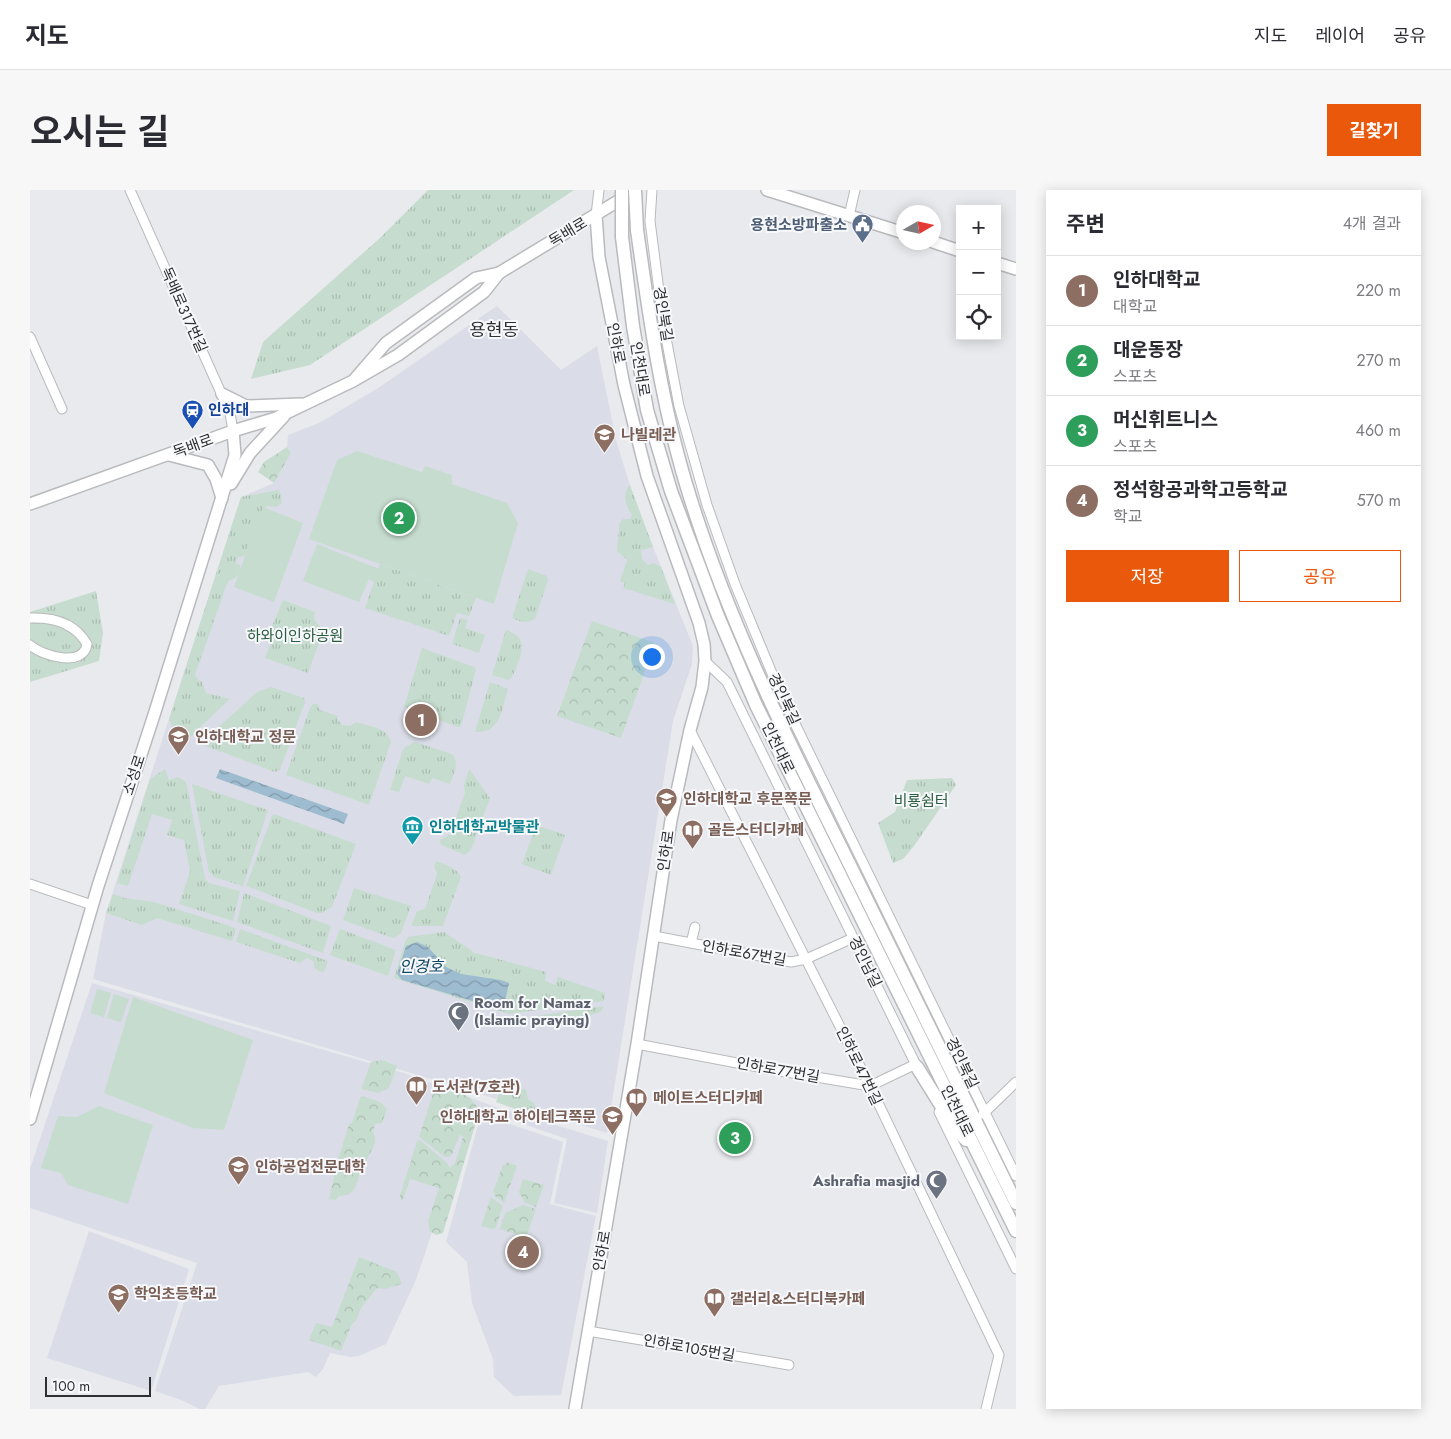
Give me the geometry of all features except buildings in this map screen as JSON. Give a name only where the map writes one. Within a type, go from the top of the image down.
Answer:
[{"type":"highway","name":"인천대로","points":[[622,190],[622,236],[633,326],[647,410],[671,491],[718,616],[756,705],[1016,1231]]},
{"type":"highway","name":"인천대로","points":[[636,190],[637,230],[650,324],[665,406],[706,546],[730,610],[769,702],[1016,1202]]},
{"type":"highway","points":[[916,1066],[954,1128],[976,1151]]},
{"type":"main road","name":"독배로","points":[[353,381],[386,343],[476,278],[499,272],[636,190]]},
{"type":"main road","points":[[767,190],[896,231]]},
{"type":"main road","name":"인하로","points":[[575,1409],[654,936],[671,820],[690,730],[702,687],[705,661],[704,644],[699,623],[647,476],[624,385],[600,258],[596,215]]},
{"type":"main road","points":[[941,245],[957,250]]},
{"type":"main road","points":[[1001,264],[1016,269]]},
{"type":"main road","name":"독배로","points":[[30,504],[233,431],[276,418],[353,381],[398,355],[484,292],[499,272]]},
{"type":"main road","points":[[222,394],[246,406],[305,404]]},
{"type":"main road","points":[[222,498],[250,453],[286,413]]},
{"type":"main road","name":"소성로","points":[[30,1119],[33,1098],[92,905],[154,715],[235,455],[233,431]]},
{"type":"main road","points":[[169,455],[208,465],[216,479],[222,498]]},
{"type":"street","name":"독배로317번길","points":[[130,190],[222,394],[230,413],[233,431]]},
{"type":"street","points":[[596,215],[599,190]]},
{"type":"street","name":"경인북길","points":[[652,190],[650,221],[663,322],[679,406],[707,505],[733,577],[781,695],[1016,1176]]},
{"type":"street","points":[[849,216],[856,190]]},
{"type":"street","points":[[30,337],[62,409]]},
{"type":"street","points":[[30,618],[53,618],[76,628],[87,644],[86,651],[77,663],[42,652],[30,645]]},
{"type":"street","name":"경인남길","points":[[705,661],[727,682],[1016,1269]]},
{"type":"street","name":"인하로47번길","points":[[690,730],[870,1086],[998,1355],[986,1409]]},
{"type":"street","points":[[30,884],[92,905]]},
{"type":"street","name":"인하로67번길","points":[[691,943],[695,927]]},
{"type":"street","name":"인하로67번길","points":[[654,936],[791,962],[806,959],[853,938]]},
{"type":"street","name":"인하로77번길","points":[[636,1044],[870,1086]]},
{"type":"street","points":[[870,1086],[916,1066]]},
{"type":"street","points":[[984,1113],[1016,1082]]},
{"type":"street","name":"인하로105번길","points":[[588,1331],[790,1365]]},
{"type":"shaded area","points":[[497,306],[561,370],[597,346],[616,440],[635,502],[693,646],[692,664],[673,721],[607,1133],[93,979],[106,913],[241,497],[274,483],[291,453],[287,447],[288,435],[319,423],[378,388]]},
{"type":"shaded area","name":"인하공업전문대학","points":[[92,983],[404,1073],[493,1106],[608,1141],[597,1213],[554,1203],[567,1139],[474,1107],[416,1280],[386,1344],[359,1356],[350,1357],[330,1353],[323,1369],[316,1377],[308,1372],[219,1386],[205,1409],[200,1409],[155,1391],[197,1263],[30,1208],[30,1169]]},
{"type":"shaded area","points":[[481,1114],[563,1142],[550,1204],[596,1216],[561,1395],[514,1396],[494,1377],[493,1359],[472,1303],[467,1262],[446,1242]]},
{"type":"shaded area","name":"학익초등학교","points":[[89,1231],[189,1269],[151,1391],[47,1358]]},
{"type":"green space","points":[[428,190],[574,190],[310,365],[251,379],[263,342],[381,237]]},
{"type":"green space","points":[[287,447],[291,453],[274,483],[258,472],[264,462]]},
{"type":"green space","points":[[357,451],[422,472],[425,466],[452,475],[452,484],[507,503],[518,523],[494,604],[309,539],[337,460]]},
{"type":"green space","points":[[630,485],[653,547],[641,550],[642,559],[648,565],[654,563],[661,567],[675,604],[623,588],[625,583],[620,581],[627,560],[617,551],[619,524],[623,519],[630,519],[632,515],[626,504],[625,497],[626,490]]},
{"type":"green space","points":[[278,490],[282,503],[276,507],[268,506],[263,508],[245,556],[238,557],[236,564],[240,565],[240,571],[228,581],[195,675],[202,682],[206,693],[230,699],[187,740],[176,734],[169,719],[241,497]]},
{"type":"green space","points":[[263,507],[303,523],[274,602],[234,587]]},
{"type":"green space","points":[[317,544],[379,569],[374,582],[369,579],[359,602],[303,581]]},
{"type":"green space","points":[[380,564],[476,598],[469,616],[457,613],[449,636],[365,608]]},
{"type":"green space","points":[[528,569],[547,576],[548,580],[535,619],[524,622],[512,618]]},
{"type":"green space","points":[[96,591],[103,633],[99,661],[30,682],[30,612]]},
{"type":"green space","name":"하와이인하공원","points":[[283,600],[315,612],[315,620],[324,629],[308,673],[265,658],[271,642],[266,640]]},
{"type":"green space","points":[[460,618],[468,620],[465,628],[485,635],[479,653],[452,644]]},
{"type":"green space","points":[[592,621],[655,643],[621,738],[557,716]]},
{"type":"green space","points":[[506,630],[517,635],[522,647],[515,670],[512,677],[508,680],[492,675]]},
{"type":"green space","points":[[422,648],[474,667],[476,670],[461,726],[458,727],[404,707]]},
{"type":"green space","points":[[490,682],[508,689],[502,711],[490,729],[484,732],[475,732]]},
{"type":"green space","points":[[271,687],[304,698],[305,702],[280,770],[275,772],[203,745],[204,740],[257,692]]},
{"type":"green space","points":[[313,704],[318,704],[320,710],[338,716],[338,720],[342,725],[350,726],[356,722],[382,730],[389,737],[391,742],[369,805],[286,775]]},
{"type":"green space","points":[[415,742],[452,754],[456,765],[450,784],[432,778],[429,784],[405,776],[399,792],[390,790],[402,752],[405,747]]},
{"type":"green space","points":[[165,769],[169,780],[178,777],[185,781],[187,786],[205,879],[209,883],[240,891],[233,921],[179,904],[190,871],[184,840],[167,835],[172,820],[152,814],[128,886],[117,883],[150,779]]},
{"type":"green space","points":[[469,769],[490,798],[471,850],[465,855],[441,845],[440,840],[450,834],[465,793],[464,785]]},
{"type":"green space","name":"비룡쉼터","points":[[952,778],[956,785],[914,846],[903,859],[893,863],[878,823],[895,812],[907,780]]},
{"type":"green space","points":[[192,784],[268,810],[243,886],[214,877],[209,872]]},
{"type":"green space","points":[[274,814],[356,844],[332,907],[322,913],[317,913],[246,886]]},
{"type":"green space","points":[[536,825],[565,835],[551,875],[522,864]]},
{"type":"green space","points":[[436,861],[447,865],[461,877],[443,926],[411,926],[417,911],[425,909],[437,874],[434,866]]},
{"type":"green space","points":[[354,888],[411,906],[401,933],[395,938],[390,937],[343,920]]},
{"type":"green space","points":[[244,893],[331,926],[323,953],[237,922]]},
{"type":"green space","points":[[113,894],[124,898],[154,902],[236,928],[232,941],[157,918],[142,925],[106,913]]},
{"type":"green space","points":[[240,929],[328,961],[324,972],[318,971],[314,967],[314,962],[307,958],[300,963],[236,942]]},
{"type":"green space","points":[[340,929],[396,950],[388,976],[330,955]]},
{"type":"green space","points":[[444,932],[475,953],[546,972],[545,981],[555,985],[558,977],[605,993],[604,1001],[509,1014],[394,978],[408,937]]},
{"type":"green space","points":[[97,989],[111,993],[104,1017],[90,1013]]},
{"type":"green space","points":[[114,994],[129,999],[121,1022],[107,1018]]},
{"type":"green space","points":[[133,997],[253,1040],[224,1130],[193,1128],[104,1093]]},
{"type":"green space","points":[[604,1006],[601,1012],[574,1020],[562,1027],[529,1017]]},
{"type":"green space","points":[[382,1060],[397,1066],[389,1088],[378,1093],[361,1089],[371,1062]]},
{"type":"green space","points":[[507,1083],[526,1090],[528,1099],[535,1104],[537,1114],[496,1102],[502,1086]]},
{"type":"green space","points":[[436,1084],[467,1096],[472,1100],[479,1112],[443,1233],[436,1235],[430,1231],[428,1221],[439,1188],[410,1179],[402,1201],[400,1196],[417,1141],[420,1140],[447,1163],[450,1168],[455,1163],[463,1137],[460,1134],[449,1157],[445,1157],[419,1137]]},
{"type":"green space","points":[[362,1096],[380,1102],[387,1109],[382,1123],[375,1124],[373,1132],[374,1145],[366,1164],[361,1168],[353,1191],[339,1196],[336,1200],[329,1199],[349,1124],[352,1123]]},
{"type":"green space","points":[[99,1106],[153,1125],[128,1204],[68,1185],[61,1173],[41,1168],[58,1116],[77,1117]]},
{"type":"green space","points":[[506,1162],[517,1166],[504,1203],[493,1192],[503,1165]]},
{"type":"green space","points":[[523,1179],[544,1185],[536,1207],[524,1202],[519,1192]]},
{"type":"green space","points":[[491,1197],[503,1206],[494,1229],[481,1226]]},
{"type":"green space","points":[[523,1205],[536,1209],[526,1238],[500,1229],[505,1213]]},
{"type":"green space","points":[[359,1257],[397,1272],[402,1284],[385,1289],[377,1288],[361,1308],[341,1351],[309,1340],[316,1323],[332,1327]]},
{"type":"water","points":[[220,769],[348,814],[344,824],[216,778]]},
{"type":"water","name":"인경호","points":[[417,942],[428,947],[446,967],[461,974],[509,983],[503,1010],[402,980],[397,974],[406,946]]},
{"type":"place","name":"용현소방파출소","points":[[863,244]]},
{"type":"place","name":"인하대","points":[[192,429]]},
{"type":"place","name":"나빌레관","points":[[605,454]]},
{"type":"place","name":"대운동장","points":[[399,518]]},
{"type":"place","name":"인하대학교","points":[[421,720]]},
{"type":"place","name":"인하대학교 정문","points":[[179,756]]},
{"type":"place","name":"인하대학교 후문쪽문","points":[[667,818]]},
{"type":"place","name":"인하대학교박물관","points":[[413,846]]},
{"type":"place","name":"골든스터디카페","points":[[692,849]]},
{"type":"place","name":"Room for Namaz (Islamic praying)","points":[[458,1031]]},
{"type":"place","name":"도서관(7호관)","points":[[416,1106]]},
{"type":"place","name":"메이트스터디카페","points":[[637,1117]]},
{"type":"place","name":"인하대학교 하이테크쪽문","points":[[612,1136]]},
{"type":"place","name":"머신휘트니스","points":[[735,1138]]},
{"type":"place","name":"인하공업전문대학","points":[[239,1186]]},
{"type":"place","name":"Ashrafia masjid","points":[[936,1200]]},
{"type":"place","name":"정석항공과학고등학교","points":[[523,1252]]},
{"type":"place","name":"학익초등학교","points":[[118,1313]]},
{"type":"place","name":"갤러리&스터디북카페","points":[[714,1318]]},
{"type":"district","name":"용현동","points":[[494,330]]}]
